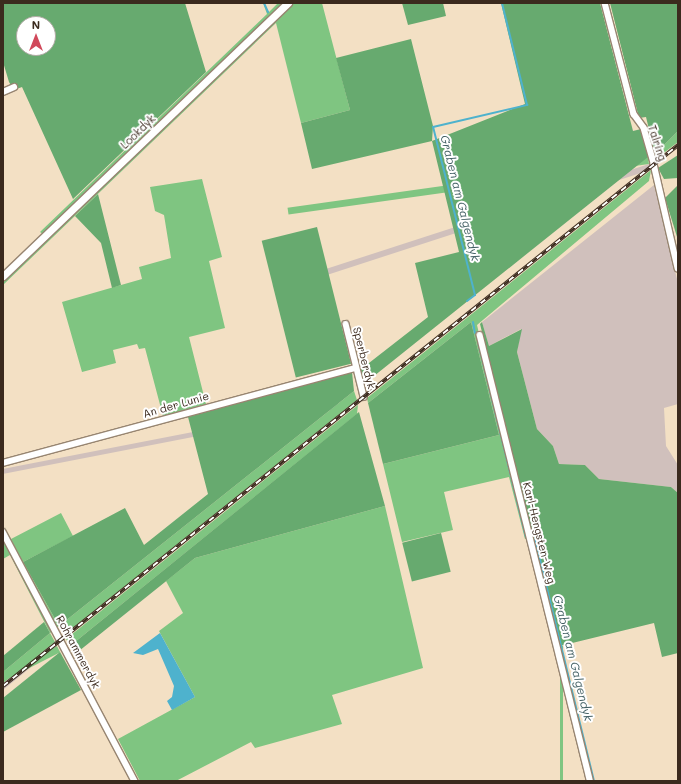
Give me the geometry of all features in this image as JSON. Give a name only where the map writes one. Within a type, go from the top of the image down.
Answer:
[{"type":"street","name":"Lookdyk","points":[[3,276],[288,3]]},
{"type":"street","name":"Talring","points":[[605,3],[634,114],[644,128],[654,164],[678,268]]},
{"type":"street","points":[[3,92],[14,86]]},
{"type":"street","name":"Sperberdyk","points":[[346,324],[355,368],[364,397]]},
{"type":"street","name":"Karl-Hengsten-Weg","points":[[480,336],[590,781]]},
{"type":"street","name":"An der Lunie","points":[[3,463],[355,368]]},
{"type":"street","name":"Rohrammerdyk","points":[[3,532],[135,781]]},
{"type":"shaded area","points":[[649,164],[651,170],[305,282],[303,276]]},
{"type":"shaded area","points":[[654,185],[678,283],[678,404],[664,408],[666,446],[678,465],[678,493],[671,487],[599,479],[585,465],[559,464],[553,446],[537,429],[517,352],[521,329],[489,346],[482,322]]},
{"type":"shaded area","points":[[357,400],[358,405],[3,474],[3,469]]},
{"type":"shaded area","points":[[55,642],[57,646],[3,690],[3,683]]},
{"type":"green space","points":[[3,3],[185,3],[206,72],[73,199],[22,87],[14,90],[9,82],[3,62]]},
{"type":"green space","points":[[263,3],[269,12],[278,3],[285,3],[43,234],[40,232],[267,14]]},
{"type":"green space","points":[[291,3],[322,3],[350,110],[301,123],[276,23],[3,285],[3,280]]},
{"type":"green space","points":[[402,3],[443,3],[446,16],[408,25]]},
{"type":"green space","points":[[501,3],[600,3],[633,131],[641,129],[648,157],[364,384],[360,370],[428,317],[415,263],[459,252],[432,141],[525,104]]},
{"type":"green space","points":[[610,3],[678,3],[678,131],[655,154],[646,117],[639,118]]},
{"type":"green space","points":[[411,39],[433,126],[432,141],[312,169],[301,123],[350,110],[336,58]]},
{"type":"green space","points":[[678,131],[678,142],[656,159],[655,154]]},
{"type":"green space","points":[[678,155],[678,178],[664,179],[658,168]]},
{"type":"green space","points":[[648,157],[649,164],[289,215],[288,208]]},
{"type":"green space","points":[[651,170],[649,181],[477,325],[528,538],[525,539],[509,477],[444,492],[453,530],[402,542],[383,464],[499,435],[471,322],[368,403],[367,398]]},
{"type":"green space","points":[[202,179],[222,257],[209,261],[225,328],[189,337],[206,404],[163,416],[145,348],[139,349],[137,344],[113,350],[116,363],[82,372],[62,302],[142,279],[139,267],[171,258],[164,215],[155,211],[150,187]]},
{"type":"green space","points":[[678,185],[678,240],[665,198]]},
{"type":"green space","points":[[98,194],[121,285],[112,288],[101,243],[75,216]]},
{"type":"green space","points":[[317,227],[351,364],[296,378],[262,241]]},
{"type":"green space","points":[[471,322],[499,435],[383,464],[368,403]]},
{"type":"green space","points":[[482,322],[489,346],[522,329],[517,352],[537,429],[553,446],[559,464],[585,465],[599,479],[671,487],[678,493],[678,653],[662,657],[654,623],[560,646],[480,324]]},
{"type":"green space","points":[[352,372],[354,391],[59,626],[23,562],[125,508],[144,545],[208,494],[188,417]]},
{"type":"green space","points":[[354,391],[357,400],[64,635],[59,626]]},
{"type":"green space","points":[[358,405],[357,414],[70,646],[66,639]]},
{"type":"green space","points":[[359,412],[385,506],[195,558],[74,655],[70,646]]},
{"type":"green space","points":[[385,506],[423,668],[332,695],[342,724],[255,748],[251,742],[176,781],[140,781],[118,739],[195,697],[159,631],[183,613],[166,581],[195,558]]},
{"type":"green space","points":[[61,513],[73,536],[23,562],[59,626],[55,629],[3,523],[11,539]]},
{"type":"green space","points":[[441,533],[451,572],[412,581],[402,543]]},
{"type":"green space","points":[[3,536],[53,631],[50,633],[10,555],[3,559]]},
{"type":"green space","points":[[44,622],[50,633],[3,672],[3,656]]},
{"type":"green space","points":[[50,633],[55,642],[3,683],[3,672]]},
{"type":"green space","points":[[57,646],[60,652],[3,681],[3,674]]},
{"type":"green space","points":[[560,646],[563,646],[563,781],[560,781]]},
{"type":"green space","points":[[60,652],[81,690],[3,732],[3,698]]},
{"type":"water","points":[[160,633],[195,697],[172,710],[167,701],[172,697],[174,686],[158,649],[143,655],[133,653]]},
{"type":"waterway","points":[[264,3],[268,12]]},
{"type":"waterway","name":"Graben am Galgendyk","points":[[467,301],[475,295],[433,127],[527,105],[502,3]]},
{"type":"waterway","name":"Graben am Galgendyk","points":[[473,322],[475,333]]},
{"type":"waterway","name":"Graben am Galgendyk","points":[[478,342],[526,537]]},
{"type":"waterway","name":"Graben am Galgendyk","points":[[535,539],[594,781]]},
{"type":"railway","points":[[3,686],[678,145]]}]
